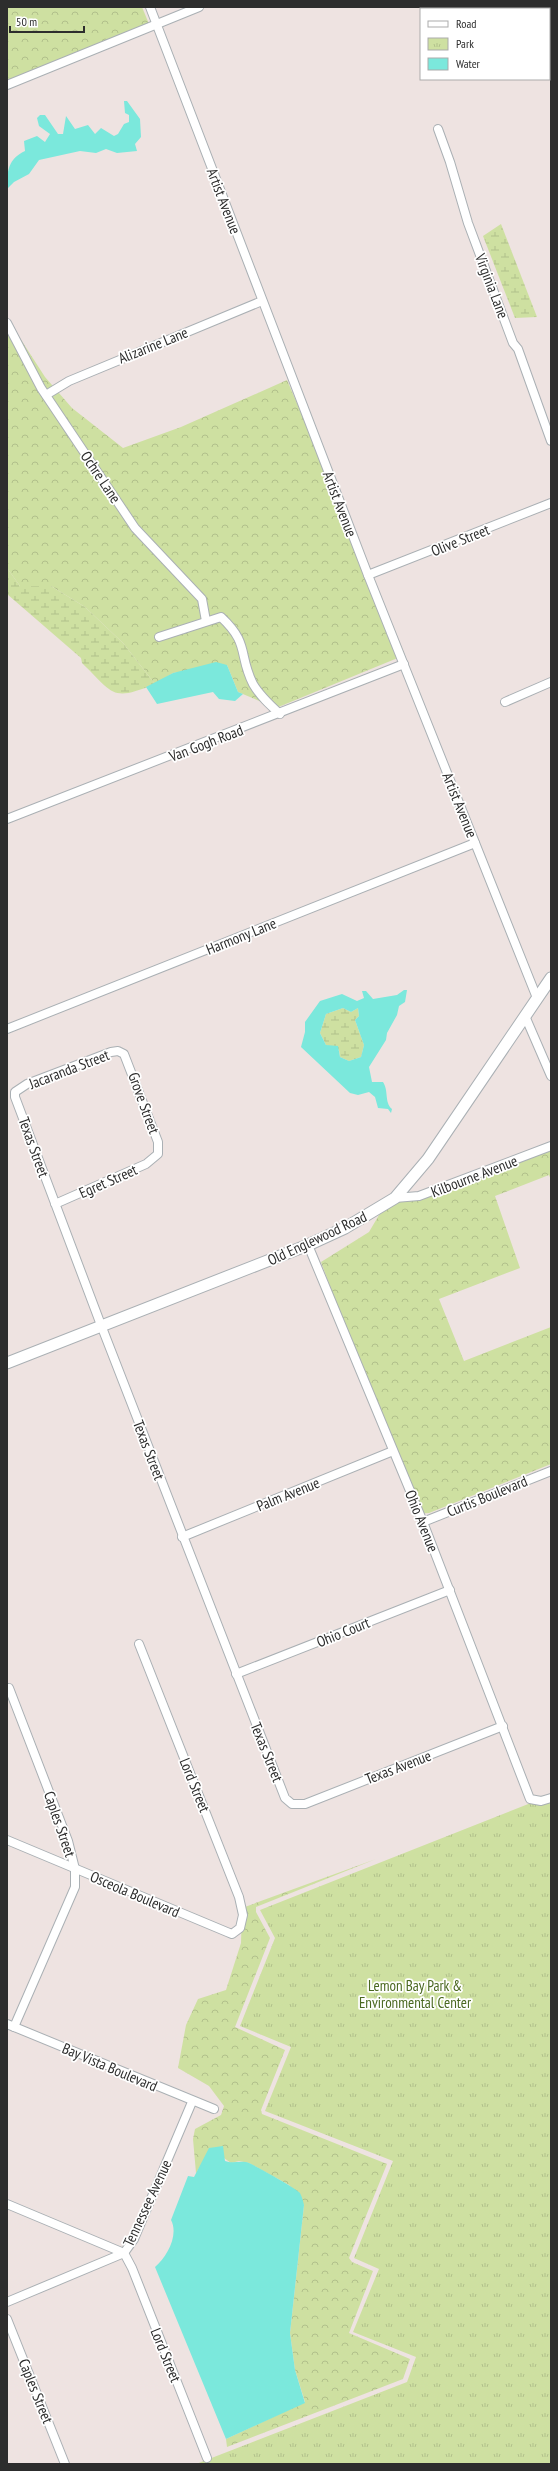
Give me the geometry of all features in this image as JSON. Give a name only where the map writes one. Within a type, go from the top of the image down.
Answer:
[{"type":"street","name":"Artist Avenue","points":[[150,7],[368,575],[537,998]]},
{"type":"street","points":[[7,85],[199,7]]},
{"type":"street","name":"Virginia Lane","points":[[438,129],[450,162],[468,223],[513,343],[518,349],[551,441]]},
{"type":"street","name":"Alizarine Lane","points":[[46,394],[68,381],[262,301]]},
{"type":"street","name":"Ochre Lane","points":[[7,323],[46,394],[135,528],[202,599],[206,621]]},
{"type":"street","name":"Olive Street","points":[[368,575],[551,503]]},
{"type":"street","points":[[159,636],[221,617],[236,630],[243,646],[248,671],[253,684],[260,695],[280,714]]},
{"type":"street","name":"Van Gogh Road","points":[[7,819],[280,714],[404,664]]},
{"type":"street","points":[[505,702],[551,682]]},
{"type":"street","name":"Harmony Lane","points":[[7,1029],[475,843]]},
{"type":"street","name":"Old Englewood Road","points":[[7,1363],[100,1325],[308,1246],[345,1228],[395,1198],[428,1159],[551,978]]},
{"type":"street","points":[[525,1016],[551,1076]]},
{"type":"street","name":"Jacaranda Street","points":[[15,1092],[27,1084],[110,1052],[118,1051],[124,1054]]},
{"type":"street","name":"Grove Street","points":[[124,1054],[128,1059],[158,1142],[158,1154]]},
{"type":"street","name":"Texas Street","points":[[15,1092],[15,1097],[100,1325],[182,1536],[285,1798],[292,1804]]},
{"type":"street","name":"Kilbourne Avenue","points":[[395,1198],[419,1196],[551,1146]]},
{"type":"street","name":"Egret Street","points":[[55,1204],[146,1164],[158,1154]]},
{"type":"street","name":"Ohio Avenue","points":[[308,1246],[423,1522],[530,1799],[541,1801],[551,1798]]},
{"type":"street","name":"Palm Avenue","points":[[182,1536],[393,1451]]},
{"type":"street","name":"Curtis Boulevard","points":[[423,1522],[551,1471]]},
{"type":"street","name":"Ohio Court","points":[[236,1674],[450,1590]]},
{"type":"street","name":"Lord Street","points":[[139,1644],[239,1897],[243,1915],[240,1928]]},
{"type":"street","name":"Caples Street","points":[[9,1688],[68,1841],[75,1869],[75,1887],[11,2025]]},
{"type":"street","name":"Texas Avenue","points":[[292,1804],[305,1804],[503,1726]]},
{"type":"street","name":"Osceola Boulevard","points":[[7,1840],[226,1932],[232,1934],[240,1928]]},
{"type":"street","name":"Bay Vista Boulevard","points":[[11,2025],[214,2110]]},
{"type":"street","name":"Tennessee Avenue","points":[[7,2302],[124,2253],[134,2239],[192,2102]]},
{"type":"street","points":[[7,2204],[124,2253]]},
{"type":"street","name":"Lord Street","points":[[124,2253],[132,2268],[207,2458]]},
{"type":"street","name":"Caples Street","points":[[7,2319],[65,2464]]},
{"type":"green space","points":[[7,7],[142,7],[149,24],[7,83]]},
{"type":"green space","points":[[501,224],[537,317],[515,318],[483,236]]},
{"type":"green space","points":[[7,318],[45,377],[72,408],[123,448],[181,427],[287,380],[405,655],[276,708],[238,692],[227,665],[173,673],[155,684],[123,643],[85,607],[51,586],[20,586],[7,568]]},
{"type":"green space","points":[[7,568],[20,586],[51,586],[85,607],[123,643],[155,684],[130,693],[114,692],[108,688],[82,663],[81,658],[7,594]]},
{"type":"green space","points":[[343,1008],[351,1012],[358,1008],[359,1016],[355,1020],[364,1045],[361,1057],[349,1061],[340,1057],[339,1050],[326,1045],[320,1033],[326,1014]]},
{"type":"green space","points":[[551,1148],[551,1180],[549,1175],[495,1196],[520,1268],[439,1299],[464,1361],[551,1327],[551,1464],[429,1513],[417,1514],[412,1507],[321,1262],[369,1232],[379,1215],[402,1198]]},
{"type":"green space","name":"Lemon Bay Park & Environmental Center","points":[[551,1795],[551,2464],[196,2464],[407,2382],[416,2357],[353,2332],[379,2269],[354,2258],[393,2161],[265,2111],[291,2047],[240,2026],[275,1938],[260,1910]]},
{"type":"green space","points":[[376,1859],[256,1907],[256,1912],[270,1938],[235,2027],[285,2050],[261,2110],[262,2114],[387,2164],[349,2258],[352,2262],[373,2271],[349,2333],[410,2359],[403,2379],[227,2447],[226,2439],[305,2402],[295,2370],[290,2333],[304,2205],[289,2185],[249,2163],[239,2161],[231,2163],[224,2158],[204,2160],[196,2173],[193,2139],[195,2129],[221,2115],[224,2106],[209,2086],[178,2068],[186,2025],[198,1999],[226,1990],[241,1943],[242,1908]]},
{"type":"water","points":[[124,101],[127,101],[140,119],[141,137],[135,144],[137,151],[117,153],[106,149],[96,153],[80,151],[39,160],[29,174],[14,182],[7,189],[8,171],[15,158],[25,151],[24,141],[37,136],[45,142],[50,134],[39,126],[37,118],[40,115],[45,115],[58,134],[63,134],[66,116],[75,129],[88,125],[95,134],[101,128],[114,136],[118,134],[124,124],[129,122],[129,115],[125,113]]},
{"type":"water","points":[[216,662],[227,665],[238,692],[243,694],[235,701],[219,699],[213,692],[157,704],[146,687],[173,673]]},
{"type":"water","points":[[404,990],[407,990],[405,1002],[399,1006],[397,1015],[387,1033],[386,1040],[369,1067],[372,1082],[383,1082],[385,1085],[387,1100],[392,1109],[391,1113],[388,1109],[378,1108],[375,1097],[369,1092],[358,1095],[350,1093],[301,1047],[305,1032],[305,1022],[320,1001],[342,994],[357,1001],[364,998],[362,991],[366,991],[373,999],[397,995]],"holes":[[[343,1008],[351,1012],[358,1008],[359,1016],[355,1020],[364,1045],[361,1057],[349,1061],[340,1057],[338,1046],[326,1045],[320,1033],[326,1014]]]},
{"type":"water","points":[[223,2146],[225,2161],[249,2163],[267,2173],[300,2193],[304,2205],[290,2333],[295,2370],[305,2403],[226,2439],[155,2267],[164,2258],[173,2239],[174,2232],[171,2220],[188,2176],[194,2177],[209,2148]]}]
